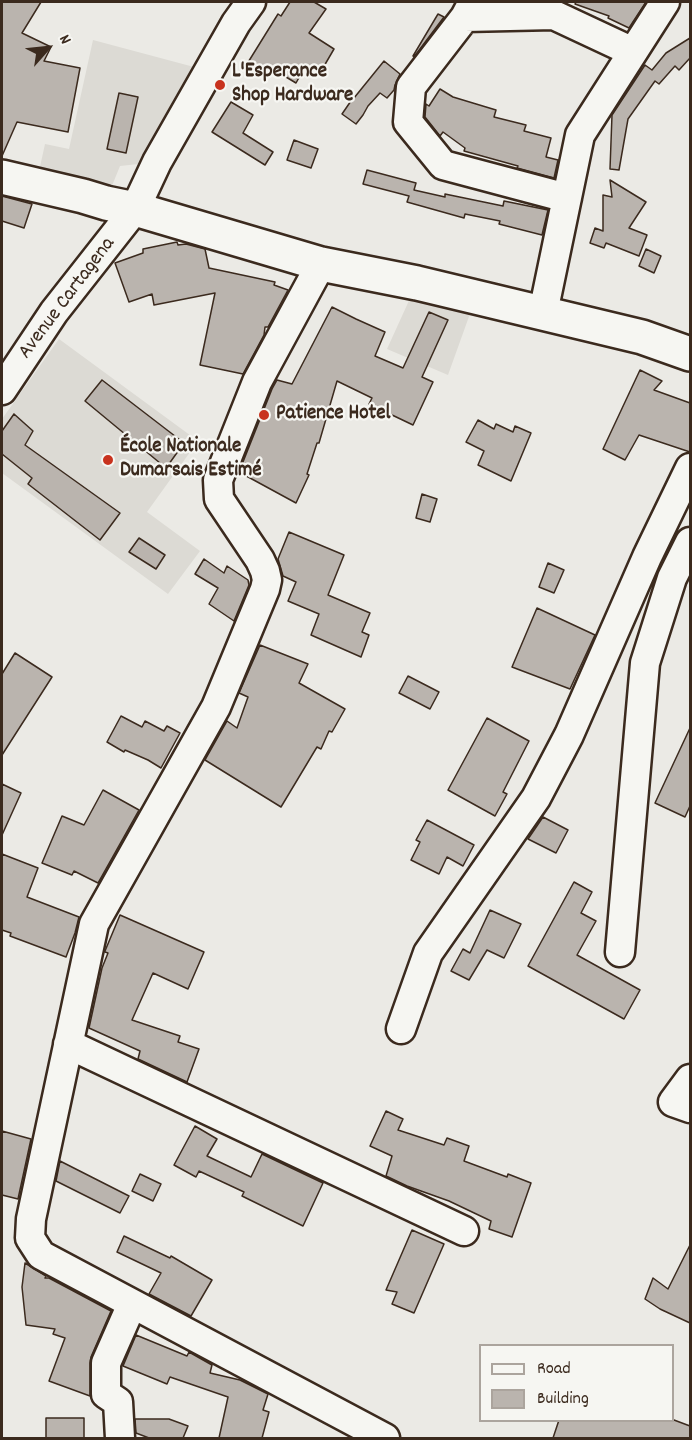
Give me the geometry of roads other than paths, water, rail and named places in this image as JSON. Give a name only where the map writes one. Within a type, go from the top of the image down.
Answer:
[{"type":"main road","points":[[2,177],[105,203],[135,208],[321,264],[642,337],[690,354]]},
{"type":"street","name":"Avenue Cartagena","points":[[2,390],[54,312],[135,208],[157,162],[236,23],[251,2]]},
{"type":"street","points":[[543,313],[580,135],[665,2]]},
{"type":"street","points":[[567,198],[443,165],[408,122],[411,87],[463,7],[554,15],[633,52]]},
{"type":"street","points":[[321,264],[257,382],[218,480],[219,499],[265,571],[267,580],[265,589],[216,708],[94,924],[31,1219],[30,1238],[41,1255],[385,1438]]},
{"type":"street","points":[[401,1029],[428,953],[536,798],[563,745],[647,557],[690,468]]},
{"type":"street","points":[[620,952],[645,663],[672,578],[690,542]]},
{"type":"street","points":[[68,1044],[464,1231]]},
{"type":"street","points":[[690,1079],[673,1102],[690,1108]]},
{"type":"street","points":[[120,1438],[118,1402],[106,1394],[106,1363],[132,1304]]},
{"type":"place","name":"L'Esperance Shop Hardware","points":[[220,85]]},
{"type":"place","name":"Patience Hotel","points":[[264,415]]},
{"type":"place","name":"École Nationale Dumarsais Estimé","points":[[108,460]]}]
